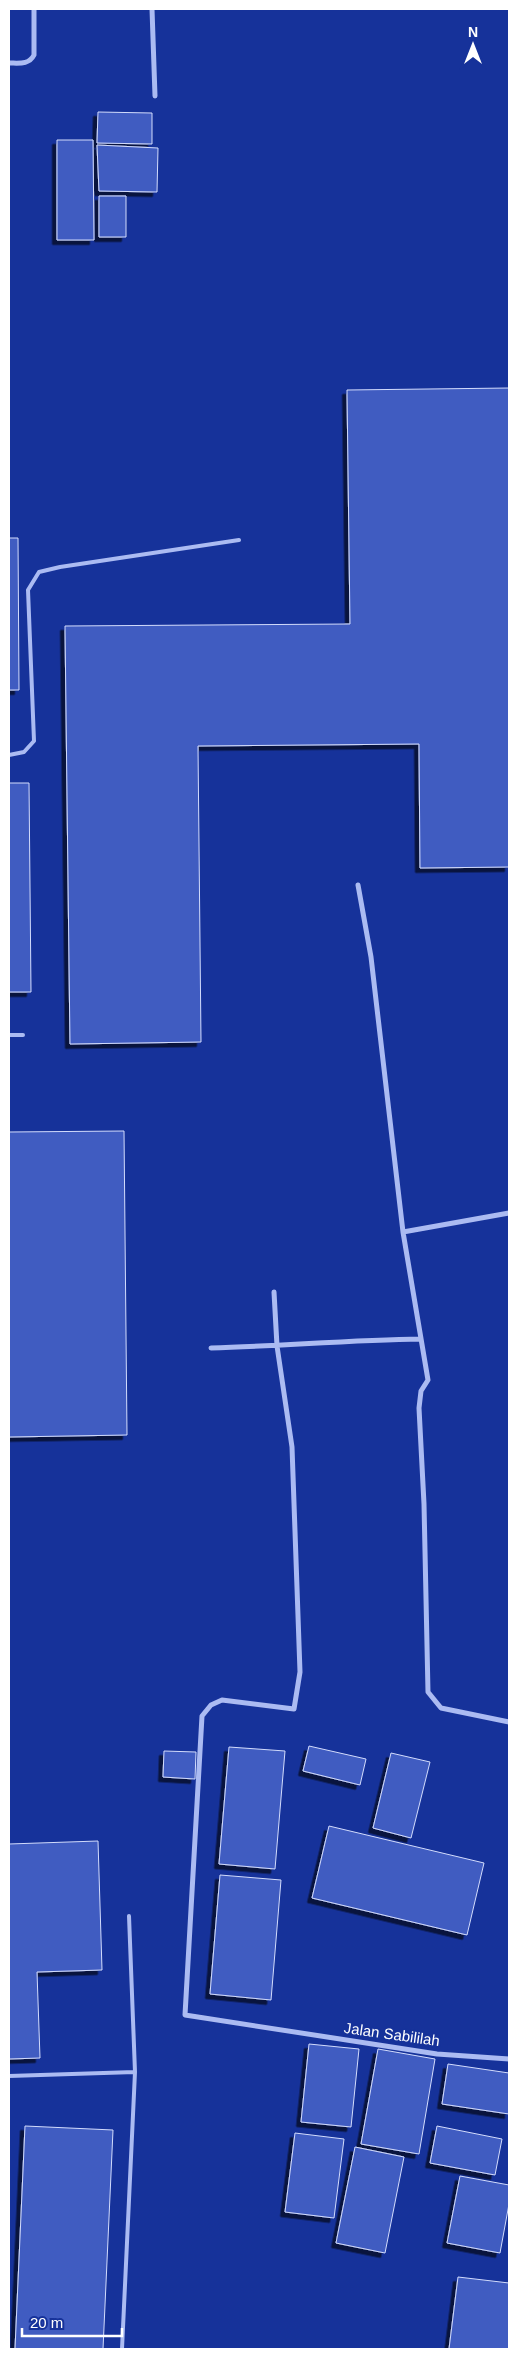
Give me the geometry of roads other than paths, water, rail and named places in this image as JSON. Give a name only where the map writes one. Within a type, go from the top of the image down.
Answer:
[{"type":"street","points":[[9,63],[27,62],[34,55],[34,9]]},
{"type":"street","points":[[152,9],[155,96]]},
{"type":"street","points":[[358,885],[371,957],[402,1232],[428,1380],[421,1391],[419,1408],[424,1504],[428,1692],[441,1708],[509,1722]]},
{"type":"street","points":[[402,1232],[509,1213]]},
{"type":"street","points":[[274,1292],[277,1346]]},
{"type":"street","points":[[211,1348],[277,1346],[346,1340],[421,1339]]},
{"type":"street","name":"Jalan Sabililah","points":[[277,1346],[292,1447],[300,1672],[294,1709],[222,1700],[211,1705],[202,1716],[185,2015],[437,2054],[509,2059]]},
{"type":"lane","points":[[9,755],[24,752],[34,741],[28,590],[39,572],[60,567],[239,540]]},
{"type":"lane","points":[[9,1035],[23,1035]]},
{"type":"lane","points":[[122,2349],[135,2072],[129,1916]]},
{"type":"lane","points":[[9,2076],[135,2072]]}]
